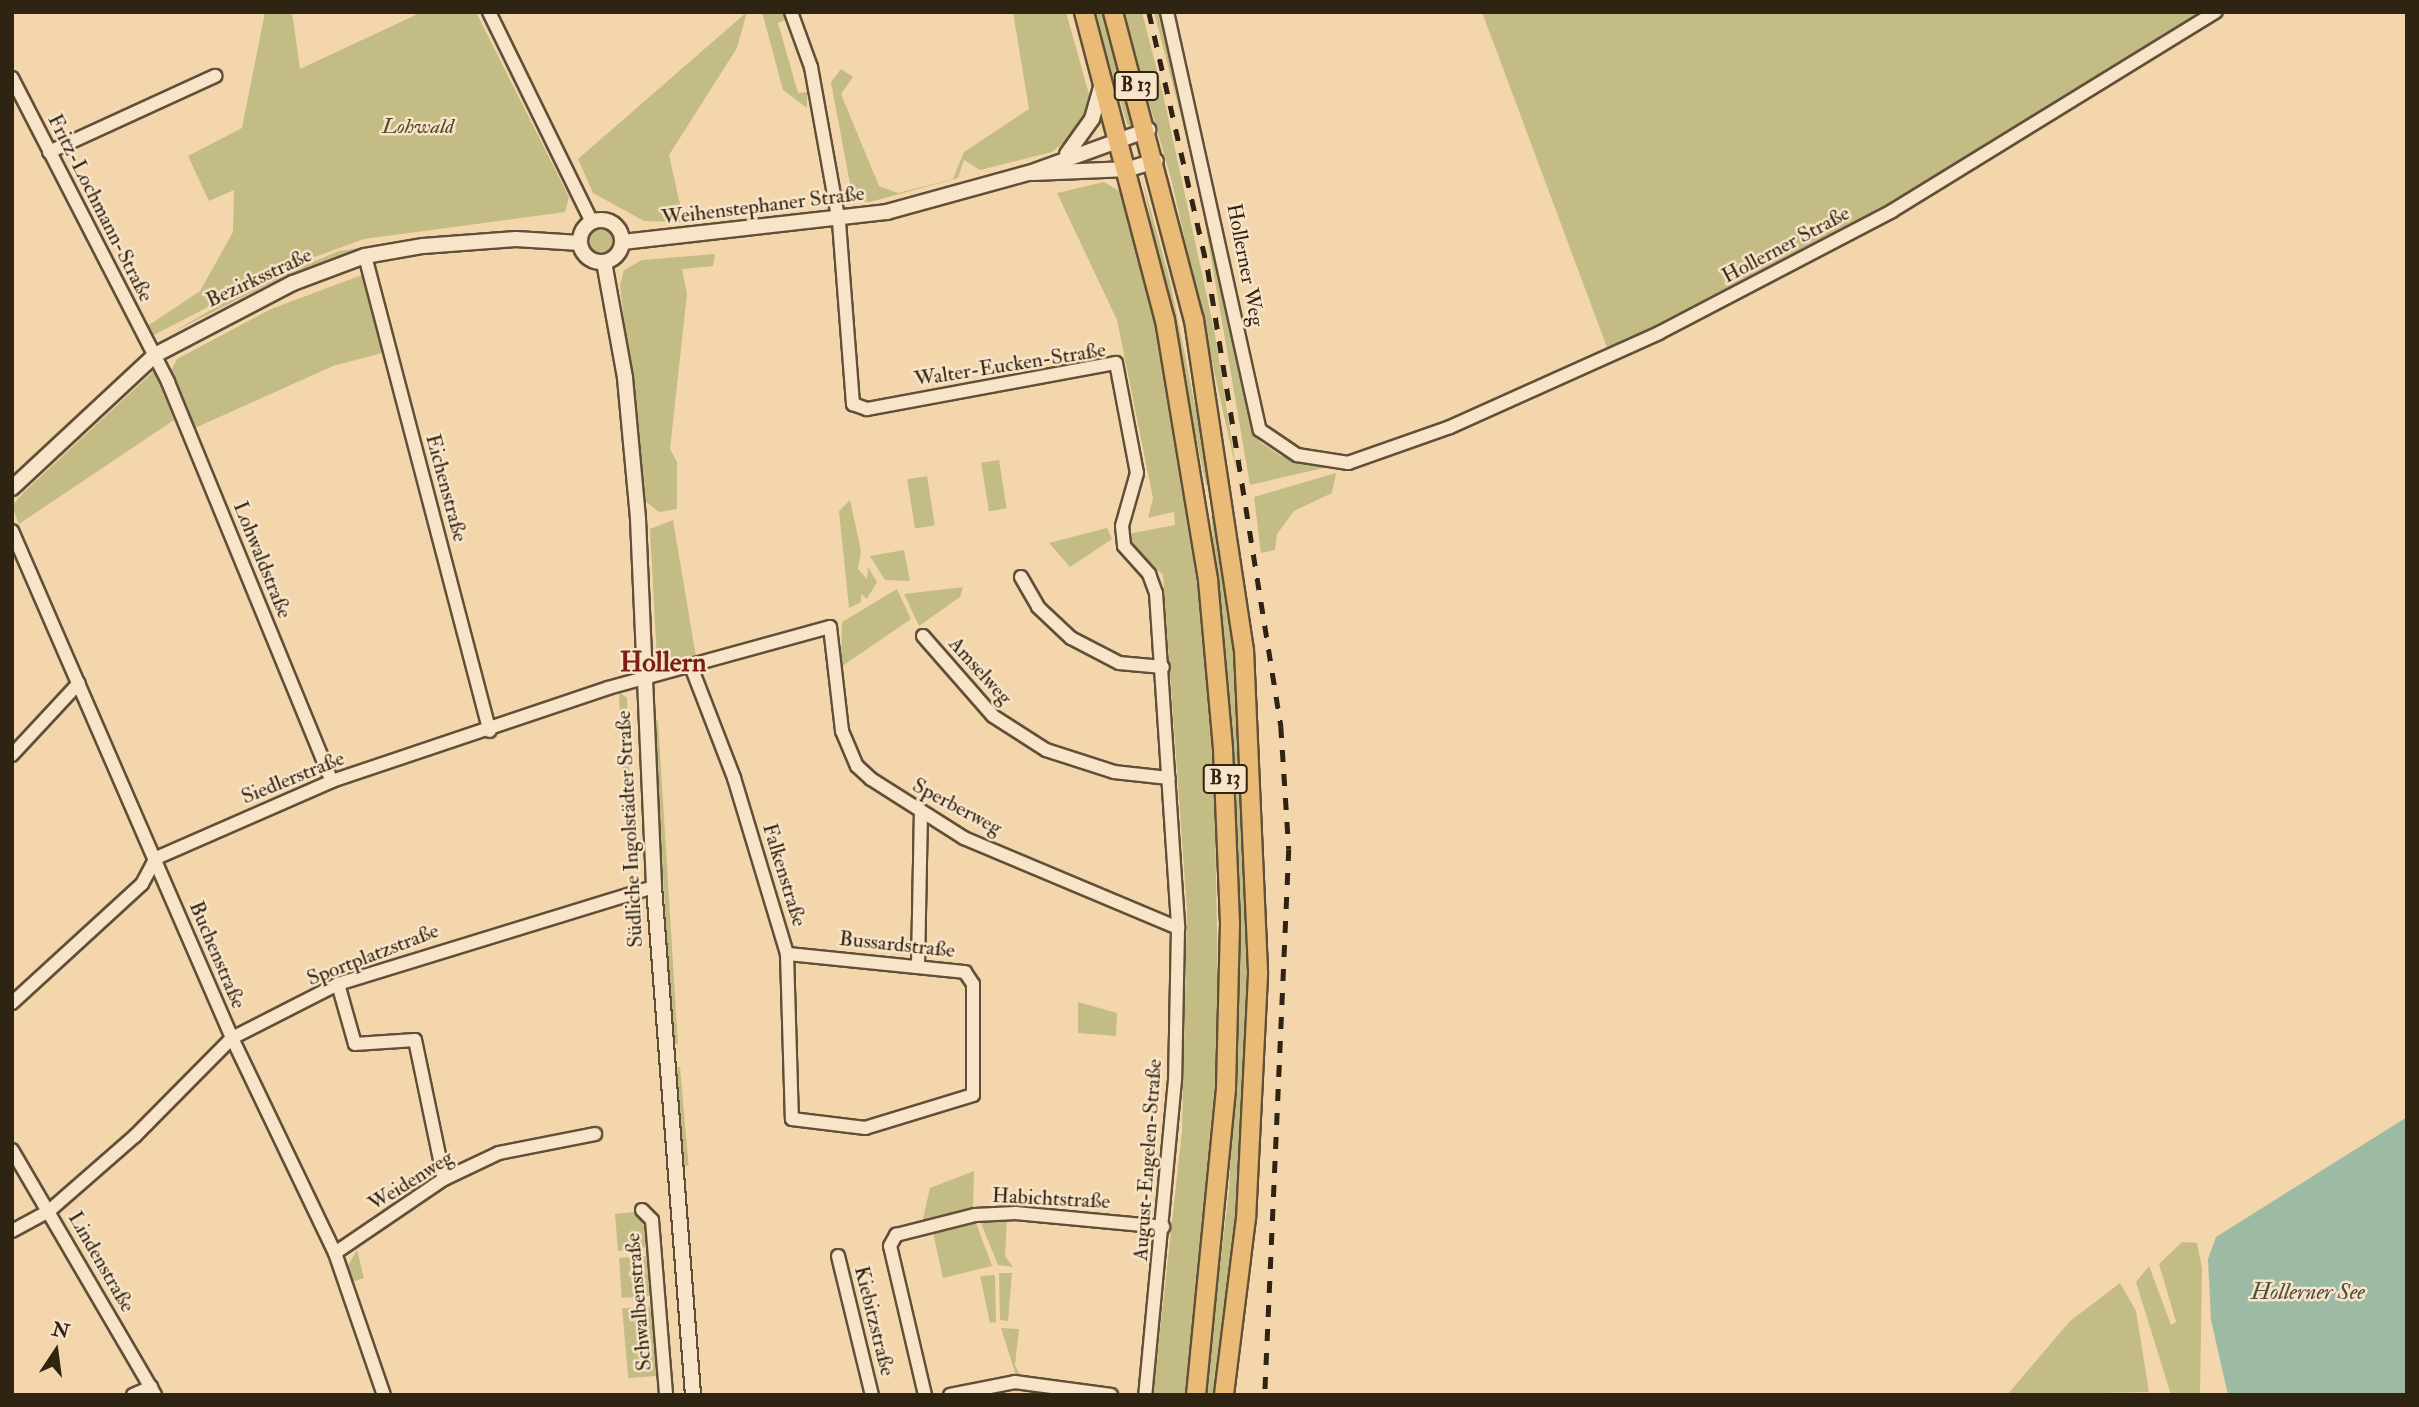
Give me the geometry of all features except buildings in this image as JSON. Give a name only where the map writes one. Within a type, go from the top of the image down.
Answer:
[{"type":"main road","name":"B 13","points":[[1084,12],[1129,169],[1194,478],[1223,749],[1227,1048],[1196,1395]]},
{"type":"main road","name":"B 13","points":[[1114,12],[1156,161],[1218,452],[1255,800],[1254,1086],[1224,1395]]},
{"type":"street","points":[[489,12],[593,222]]},
{"type":"street","points":[[791,12],[811,67],[839,222]]},
{"type":"street","name":"Hollerner Weg","points":[[1167,12],[1260,430],[1297,455],[1348,463]]},
{"type":"street","name":"Hollerner Straße","points":[[1348,463],[1450,428],[1682,321],[1892,211],[2216,12]]},
{"type":"street","points":[[49,152],[215,76]]},
{"type":"street","name":"Fritz-Lochmann-Straße","points":[[12,78],[155,355]]},
{"type":"street","name":"Weihenstephaner Straße","points":[[1066,154],[1092,119],[1104,79]]},
{"type":"street","name":"Weihenstephaner Straße","points":[[1029,173],[1066,154],[1122,140],[1148,130]]},
{"type":"street","name":"Weihenstephaner Straße","points":[[623,242],[839,222],[1029,173],[1129,169],[1156,161]]},
{"type":"street","points":[[593,222],[614,223],[623,242],[619,254],[604,262],[591,260],[580,243],[593,222]]},
{"type":"street","name":"Walter-Eucken-Straße","points":[[839,222],[853,404],[859,409],[1116,363],[1137,473],[1122,526],[1124,546],[1149,574],[1156,593],[1163,667],[1178,928]]},
{"type":"street","name":"Bezirksstraße","points":[[12,488],[155,355],[292,283],[365,256],[516,239],[580,243]]},
{"type":"street","name":"Eichenstraße","points":[[365,256],[490,731]]},
{"type":"street","name":"Südliche Ingolstädter Straße","points":[[604,262],[625,378],[654,887],[692,1395]]},
{"type":"street","name":"Lohwaldstraße","points":[[155,355],[332,780]]},
{"type":"street","name":"Buchenstraße","points":[[12,530],[232,1038],[335,1253],[384,1395]]},
{"type":"street","points":[[1021,577],[1036,604],[1071,638],[1119,663],[1163,667]]},
{"type":"street","name":"Siedlerstraße","points":[[156,859],[332,780],[644,681],[692,670],[796,632],[830,627]]},
{"type":"street","name":"Sperberweg","points":[[830,627],[847,748],[871,779],[921,814],[1178,928]]},
{"type":"street","name":"Amselweg","points":[[923,636],[977,701],[1042,747],[1103,770],[1169,778]]},
{"type":"street","name":"Falkenstraße","points":[[692,670],[737,786],[787,954],[786,1101]]},
{"type":"street","points":[[12,755],[79,683]]},
{"type":"street","points":[[918,966],[921,814]]},
{"type":"street","points":[[12,1003],[142,884],[156,859]]},
{"type":"street","name":"Sportplatzstraße","points":[[12,1231],[49,1211],[232,1038],[338,984],[654,887]]},
{"type":"street","name":"August-Engelen-Straße","points":[[1145,1395],[1175,1080],[1178,928]]},
{"type":"street","name":"Bussardstraße","points":[[786,1101],[792,1119],[802,1123],[865,1128],[973,1095],[971,977],[918,966],[787,954]]},
{"type":"street","points":[[338,984],[355,1044],[415,1041],[444,1179]]},
{"type":"street","name":"Weidenweg","points":[[335,1253],[444,1179],[499,1153],[596,1135]]},
{"type":"street","name":"Lindenstraße","points":[[12,1150],[153,1391]]},
{"type":"street","name":"Schwalbenstraße","points":[[642,1210],[652,1220],[666,1395]]},
{"type":"street","name":"Habichtstraße","points":[[925,1395],[890,1246],[896,1235],[975,1215],[1016,1213],[1163,1227]]},
{"type":"street","name":"Kiebitzstraße","points":[[838,1256],[872,1395]]},
{"type":"street","points":[[950,1395],[1015,1382],[1111,1395]]},
{"type":"street","points":[[133,1395],[153,1391]]},
{"type":"green space","name":"Lohwald","points":[[265,12],[292,12],[300,69],[422,12],[476,12],[569,197],[565,212],[364,239],[279,270],[154,335],[149,325],[200,291],[233,232],[234,190],[209,201],[188,156],[242,128]]},
{"type":"green space","points":[[747,12],[737,48],[669,155],[684,222],[644,221],[593,193],[578,159]]},
{"type":"green space","points":[[762,12],[782,12],[785,20],[778,23],[798,93],[807,92],[807,108],[783,90]]},
{"type":"green space","points":[[1013,12],[1066,12],[1090,98],[1080,129],[1052,152],[980,170],[964,160],[958,178],[870,202],[853,200],[831,82],[841,69],[853,77],[841,94],[879,186],[898,193],[953,179],[964,152],[1029,109]]},
{"type":"green space","points":[[1094,12],[1104,12],[1132,129],[1127,124]]},
{"type":"green space","points":[[1123,12],[1142,12],[1163,94],[1214,329],[1237,474],[1172,182]]},
{"type":"green space","points":[[1154,12],[1161,12],[1192,131],[1243,392],[1260,442],[1281,456],[1332,466],[1250,485],[1198,182]]},
{"type":"green space","points":[[1482,12],[2203,12],[1887,204],[1608,350]]},
{"type":"green space","points":[[1142,178],[1170,281],[1211,485],[1206,485]]},
{"type":"green space","points":[[1104,182],[1123,193],[1166,372],[1206,647],[1214,763],[1219,1048],[1188,1395],[1153,1395],[1182,1131],[1187,910],[1163,575],[1131,546],[1128,534],[1175,525],[1174,512],[1148,518],[1153,498],[1117,320],[1057,193]]},
{"type":"green space","points":[[601,227],[610,231],[614,240],[610,249],[601,253],[592,249],[588,240],[592,231]]},
{"type":"green space","points":[[484,229],[358,249],[281,278],[171,333],[244,291],[339,251]]},
{"type":"green space","points":[[715,254],[713,266],[682,269],[687,294],[670,449],[677,462],[677,509],[659,512],[645,501],[620,285],[624,270],[642,260]]},
{"type":"green space","points":[[362,275],[382,353],[333,366],[195,428],[171,370],[177,359],[271,309]]},
{"type":"green space","points":[[154,371],[174,420],[19,524],[12,506],[24,492]]},
{"type":"green space","points":[[999,460],[1007,508],[989,511],[981,463]]},
{"type":"green space","points":[[1336,473],[1332,493],[1294,511],[1277,534],[1275,550],[1261,553],[1254,497]]},
{"type":"green space","points":[[927,476],[935,525],[915,529],[907,479]]},
{"type":"green space","points":[[850,500],[861,551],[858,569],[867,579],[868,567],[877,582],[867,599],[861,594],[861,602],[849,608],[839,511]]},
{"type":"green space","points":[[1211,516],[1216,516],[1234,655],[1249,967],[1233,1253],[1215,1395],[1205,1395],[1229,1190],[1238,1004],[1233,754]]},
{"type":"green space","points":[[673,520],[696,657],[668,660],[666,666],[657,660],[650,529]]},
{"type":"green space","points":[[1107,528],[1112,539],[1070,567],[1049,543]]},
{"type":"green space","points":[[904,550],[910,581],[885,580],[870,556]]},
{"type":"green space","points":[[963,587],[960,597],[919,626],[904,594]]},
{"type":"green space","points":[[897,589],[911,619],[841,667],[842,622]]},
{"type":"green space","points":[[619,692],[627,698],[631,816],[625,816]]},
{"type":"green space","points":[[655,720],[658,720],[678,1045],[672,1041]]},
{"type":"green space","points":[[1078,1002],[1117,1013],[1116,1036],[1078,1033]]},
{"type":"green space","points":[[680,1067],[689,1166],[683,1166],[674,1068]]},
{"type":"green space","points":[[974,1171],[973,1211],[922,1223],[930,1188]]},
{"type":"green space","points":[[635,1212],[646,1229],[648,1247],[618,1251],[615,1214]]},
{"type":"green space","points":[[979,1218],[1007,1218],[1005,1256],[1013,1267],[998,1265]]},
{"type":"green space","points":[[975,1220],[992,1266],[943,1278],[933,1233]]},
{"type":"green space","points":[[2182,1242],[2197,1243],[2202,1268],[2200,1395],[2171,1395],[2136,1282],[2149,1266],[2171,1325],[2176,1322],[2159,1264]]},
{"type":"green space","points":[[357,1250],[364,1278],[349,1283],[346,1269]]},
{"type":"green space","points":[[648,1256],[651,1296],[622,1298],[619,1258]]},
{"type":"green space","points":[[999,1273],[1012,1273],[1008,1321],[1000,1320]]},
{"type":"green space","points":[[995,1275],[996,1322],[990,1323],[980,1276]]},
{"type":"green space","points":[[2120,1283],[2136,1311],[2149,1392],[2007,1395],[2070,1321]]},
{"type":"green space","points":[[652,1306],[658,1376],[628,1378],[622,1309]]},
{"type":"green space","points":[[1001,1328],[1019,1329],[1015,1365],[1022,1379],[1017,1379]]},
{"type":"water","name":"Hollerner See","points":[[2407,1117],[2407,1395],[2228,1395],[2211,1320],[2208,1259],[2216,1237]]},
{"type":"railway","points":[[1149,12],[1208,270],[1281,726],[1289,849],[1265,1395]]},
{"type":"district","name":"Hollern","points":[[663,663]]}]
